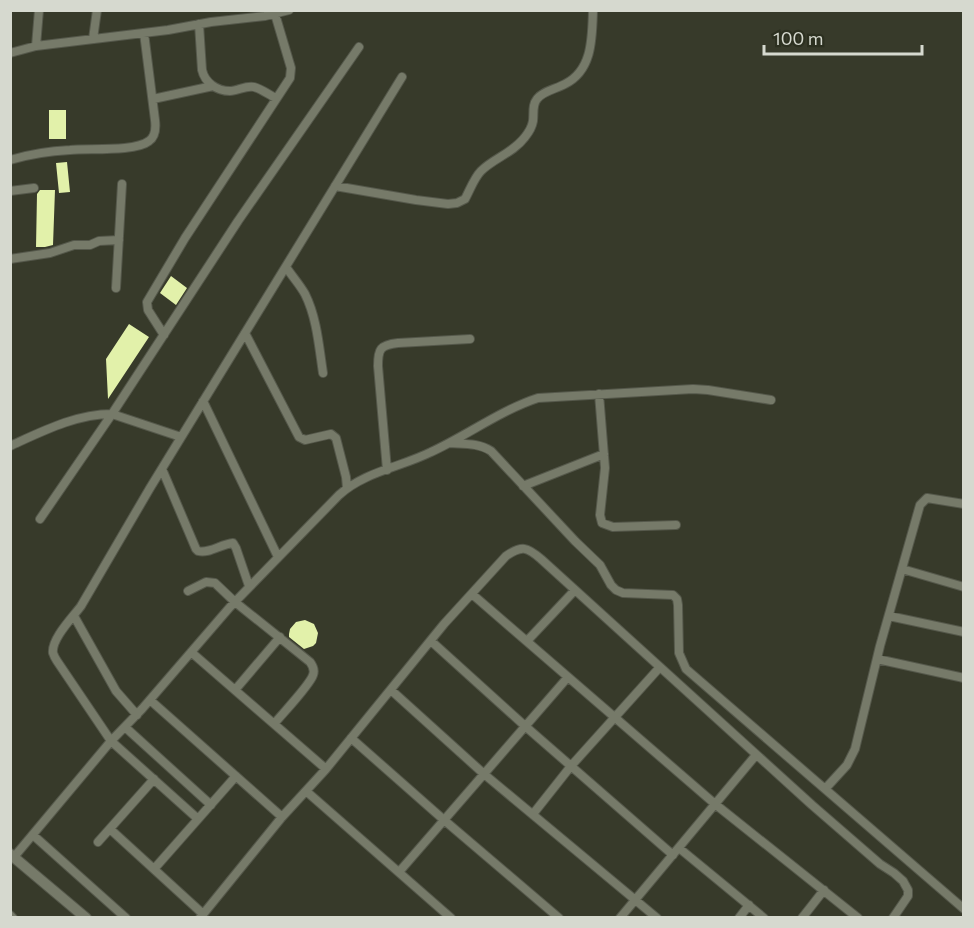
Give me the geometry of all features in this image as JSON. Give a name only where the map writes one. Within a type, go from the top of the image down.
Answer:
[{"type":"street","points":[[36,46],[39,10]]},
{"type":"street","points":[[93,39],[97,10]]},
{"type":"street","points":[[210,10],[211,22]]},
{"type":"street","points":[[10,53],[36,46],[246,19],[289,10]]},
{"type":"street","points":[[335,186],[416,200],[453,204],[461,202],[465,199],[480,171],[523,140],[531,127],[533,108],[539,96],[571,81],[582,68],[590,54],[593,10]]},
{"type":"street","points":[[164,334],[148,310],[147,302],[185,238],[290,78],[290,64],[275,14]]},
{"type":"street","points":[[199,24],[202,69],[205,79],[213,86],[229,91],[254,87],[276,98]]},
{"type":"street","points":[[10,160],[44,152],[112,148],[147,143],[156,128],[144,33]]},
{"type":"street","points":[[40,519],[112,414],[237,221],[359,47]]},
{"type":"street","points":[[198,819],[111,741],[53,654],[54,645],[75,616],[181,437],[402,77]]},
{"type":"street","points":[[153,99],[213,86]]},
{"type":"street","points":[[117,288],[122,184]]},
{"type":"street","points":[[10,191],[34,188]]},
{"type":"street","points":[[10,259],[50,253],[74,245],[119,240]]},
{"type":"street","points":[[286,267],[304,292],[311,309],[323,373]]},
{"type":"street","points":[[245,333],[299,437],[305,440],[331,434],[336,438],[347,488]]},
{"type":"street","points":[[387,470],[378,366],[378,354],[382,347],[398,343],[470,339]]},
{"type":"street","points":[[86,918],[12,856],[33,835],[111,741],[137,715],[249,586],[347,488],[417,459],[538,398],[693,389],[771,400]]},
{"type":"street","points":[[599,394],[605,468],[600,515],[602,523],[613,527],[676,525]]},
{"type":"street","points":[[203,401],[278,557]]},
{"type":"street","points":[[10,446],[74,420],[93,415],[112,414],[181,437]]},
{"type":"street","points":[[450,443],[484,447],[491,451],[600,565],[616,590],[623,594],[673,594],[678,605],[679,653],[686,669],[963,909]]},
{"type":"street","points":[[523,486],[604,454]]},
{"type":"street","points":[[162,469],[196,549],[203,552],[233,543],[249,586]]},
{"type":"street","points":[[825,789],[847,765],[855,749],[877,659],[920,505],[927,498],[963,504]]},
{"type":"street","points":[[110,829],[201,916],[431,641],[506,556],[522,548],[530,550],[756,755],[880,864],[903,880],[908,896],[893,918]]},
{"type":"street","points":[[902,568],[963,587]]},
{"type":"street","points":[[188,591],[206,582],[214,584],[310,662],[314,671],[311,680],[274,724]]},
{"type":"street","points":[[527,641],[575,590]]},
{"type":"street","points":[[472,594],[715,804],[858,918]]},
{"type":"street","points":[[75,616],[116,691],[137,715]]},
{"type":"street","points":[[889,616],[963,632]]},
{"type":"street","points":[[235,690],[280,638]]},
{"type":"street","points":[[431,641],[572,766],[676,851],[764,918]]},
{"type":"street","points":[[191,652],[326,769]]},
{"type":"street","points":[[877,659],[963,678]]},
{"type":"street","points":[[532,814],[660,667]]},
{"type":"street","points":[[399,872],[568,677]]},
{"type":"street","points":[[390,690],[484,774],[657,918]]},
{"type":"street","points":[[150,700],[282,817]]},
{"type":"street","points":[[125,727],[210,805]]},
{"type":"street","points":[[351,738],[560,918]]},
{"type":"street","points":[[620,918],[756,755]]},
{"type":"street","points":[[154,869],[236,776]]},
{"type":"street","points":[[98,842],[154,779]]},
{"type":"street","points":[[306,791],[451,918]]},
{"type":"street","points":[[33,835],[126,918]]},
{"type":"street","points":[[802,918],[824,890]]},
{"type":"street","points":[[739,918],[749,905]]},
{"type":"building","points":[[49,110],[66,110],[66,139],[49,139]]},
{"type":"building","points":[[67,162],[70,192],[59,193],[56,163]]},
{"type":"building","points":[[40,190],[55,190],[53,245],[45,247],[36,247],[37,194]]},
{"type":"building","points":[[171,276],[187,288],[176,305],[160,293]]},
{"type":"building","points":[[129,324],[149,337],[108,399],[106,359]]},
{"type":"building","points":[[305,620],[314,624],[318,633],[316,643],[304,649],[289,637],[289,634],[296,622]]}]
